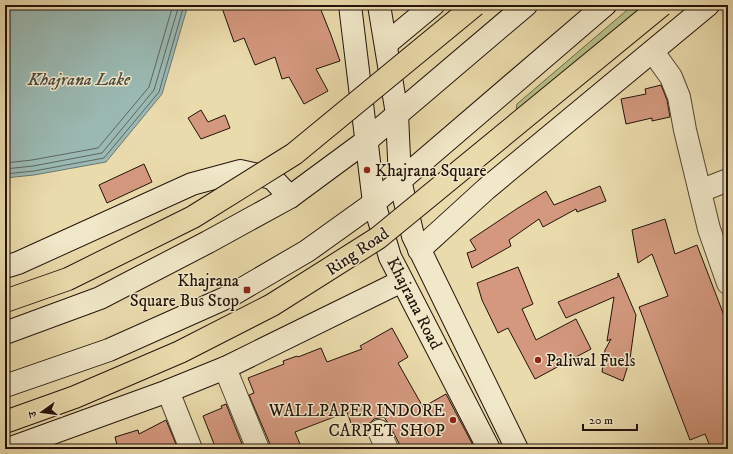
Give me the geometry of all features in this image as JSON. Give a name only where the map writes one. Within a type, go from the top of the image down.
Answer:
[{"type":"main road","name":"Khajrana Road","points":[[350,5],[374,203],[390,257],[489,449]]},
{"type":"main road","name":"Khajrana Road","points":[[379,5],[397,114],[400,180],[413,236],[512,447]]},
{"type":"main road","points":[[386,44],[433,5]]},
{"type":"main road","points":[[5,301],[68,279],[193,216],[294,154],[475,5]]},
{"type":"main road","points":[[5,333],[100,298],[208,242],[290,197],[366,141],[526,5]]},
{"type":"main road","name":"Ring Road","points":[[5,386],[108,350],[230,296],[308,252],[374,203],[605,5]]},
{"type":"main road","name":"Ring Road","points":[[5,422],[75,397],[180,352],[272,305],[378,238],[662,5]]},
{"type":"main road","points":[[419,250],[486,189],[708,5]]},
{"type":"main road","points":[[653,52],[671,77],[679,97],[709,229],[728,283]]},
{"type":"main road","points":[[9,261],[192,184],[240,171],[272,178],[290,197]]},
{"type":"main road","points":[[700,191],[728,180]]},
{"type":"main road","points":[[8,449],[168,391],[225,368],[402,281]]},
{"type":"main road","points":[[225,368],[258,449]]},
{"type":"main road","points":[[168,391],[191,449]]},
{"type":"green space","points":[[633,5],[671,5],[513,132],[517,104]]},
{"type":"water","name":"Khajrana Lake","points":[[5,5],[188,5],[162,94],[106,162],[34,175],[5,178]]},
{"type":"building","points":[[221,5],[319,5],[340,61],[316,69],[328,91],[304,104],[289,77],[282,79],[275,57],[255,65],[244,38],[234,42]]},
{"type":"building","points":[[661,85],[667,100],[670,117],[652,121],[652,118],[626,124],[621,99],[646,94],[645,89]]},
{"type":"building","points":[[201,110],[208,122],[225,115],[230,128],[201,139],[188,118]]},
{"type":"building","points":[[144,164],[152,182],[107,203],[99,185]]},
{"type":"building","points":[[600,186],[606,201],[577,212],[576,209],[543,227],[539,219],[509,240],[511,246],[472,268],[467,253],[476,250],[470,240],[518,208],[546,191],[554,205]]},
{"type":"building","points":[[665,219],[675,254],[697,245],[728,326],[728,449],[711,449],[705,434],[690,440],[639,307],[668,296],[652,254],[638,263],[632,230]]},
{"type":"building","points":[[518,267],[533,304],[522,309],[536,340],[576,319],[591,349],[535,379],[508,328],[498,333],[482,300],[477,283]]},
{"type":"building","points":[[618,273],[636,315],[630,359],[623,381],[602,372],[605,350],[611,339],[607,341],[614,297],[566,318],[558,302],[618,277]]},
{"type":"building","points":[[392,328],[408,357],[398,363],[423,407],[446,394],[475,449],[402,449],[384,417],[374,419],[370,423],[353,429],[347,412],[295,432],[302,449],[270,449],[270,444],[249,395],[254,393],[248,378],[284,364],[283,361],[321,348],[327,362],[362,349],[360,346]]},
{"type":"building","points":[[226,404],[244,449],[216,449],[203,416],[222,408],[221,406]]},
{"type":"building","points":[[166,420],[178,449],[110,449],[117,445],[115,437],[138,430],[139,434]]},
{"type":"place","name":"Khajrana Square","points":[[367,170]]},
{"type":"place","name":"Khajrana Square Bus Stop","points":[[247,290]]},
{"type":"place","name":"Paliwal Fuels","points":[[538,360]]},
{"type":"place","name":"WALLPAPER INDORE CARPET SHOP","points":[[453,420]]}]
